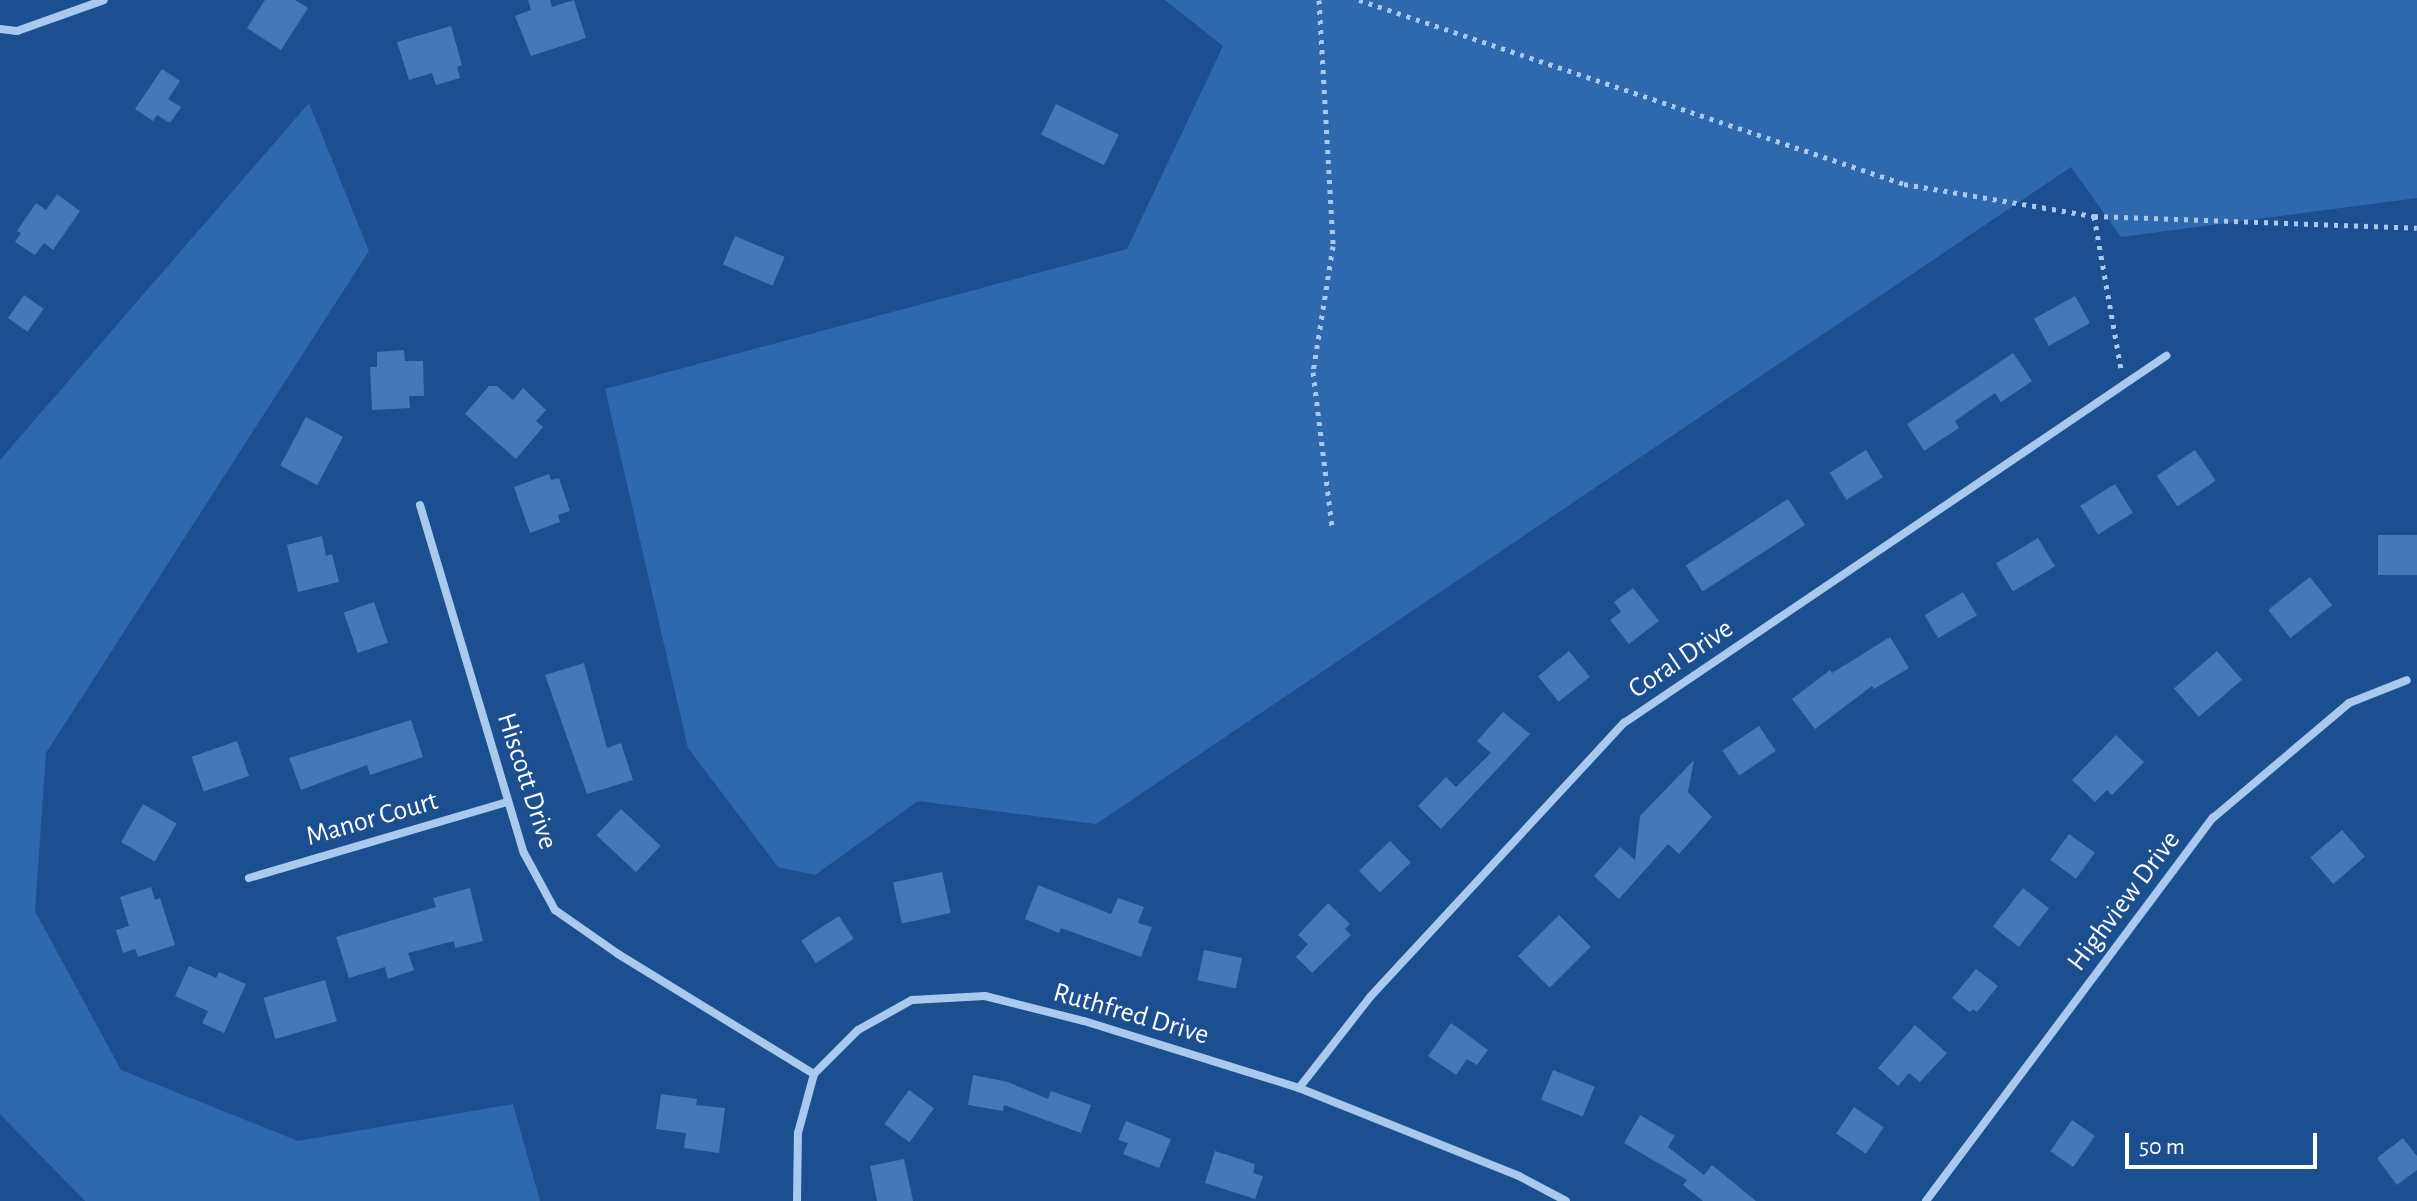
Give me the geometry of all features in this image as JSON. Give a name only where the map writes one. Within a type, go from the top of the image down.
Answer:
[{"type":"street","points":[[0,29],[17,31],[104,0]]},
{"type":"street","name":"Coral Drive","points":[[1299,1088],[1370,997],[1624,723],[2166,356]]},
{"type":"street","name":"Hiscott Drive","points":[[420,505],[524,853],[555,910],[618,954],[814,1074]]},
{"type":"street","name":"Highview Drive","points":[[1926,1201],[2213,818],[2349,703],[2407,680]]},
{"type":"street","name":"Manor Court","points":[[249,878],[508,802]]},
{"type":"street","name":"Ruthfred Drive","points":[[797,1201],[798,1133],[814,1074],[858,1030],[912,1000],[985,996],[1084,1021],[1299,1088],[1519,1176],[1566,1201]]},
{"type":"path","points":[[1319,0],[1333,246],[1313,372],[1332,526]]},
{"type":"path","points":[[1359,0],[1904,184],[2094,216],[2417,228]]},
{"type":"path","points":[[2094,216],[2124,387]]},
{"type":"shaded area","points":[[1165,0],[2417,0],[2417,198],[2121,237],[2071,167],[1096,824],[918,801],[815,875],[778,867],[688,748],[605,389],[1127,249],[1223,46]]},
{"type":"shaded area","points":[[309,103],[369,251],[46,753],[35,911],[121,1070],[298,1141],[513,1104],[540,1201],[85,1201],[0,1114],[0,460]]},
{"type":"building","points":[[265,0],[295,0],[308,8],[281,50],[247,28]]},
{"type":"building","points":[[528,0],[550,0],[552,7],[574,0],[586,38],[531,56],[515,16],[531,10]]},
{"type":"building","points":[[451,26],[462,65],[457,67],[460,78],[436,85],[432,73],[409,80],[397,42]]},
{"type":"building","points":[[162,69],[180,81],[168,99],[181,107],[170,123],[157,115],[153,121],[135,109]]},
{"type":"building","points":[[1056,104],[1119,135],[1104,165],[1041,135]]},
{"type":"building","points":[[57,194],[80,211],[53,250],[44,243],[35,255],[15,242],[21,233],[17,231],[36,203],[46,210]]},
{"type":"building","points":[[735,236],[785,257],[773,286],[723,265]]},
{"type":"building","points":[[24,295],[44,309],[28,332],[8,318]]},
{"type":"building","points":[[2075,296],[2090,323],[2049,346],[2034,319]]},
{"type":"building","points":[[404,350],[405,361],[423,361],[424,396],[409,396],[410,408],[372,410],[370,367],[377,367],[377,352]]},
{"type":"building","points":[[2013,353],[2032,381],[2001,402],[1995,393],[1955,421],[1959,428],[1924,451],[1907,424]]},
{"type":"building","points":[[489,386],[497,386],[513,400],[523,388],[546,410],[536,421],[543,427],[516,459],[465,414]]},
{"type":"building","points":[[306,417],[343,437],[317,485],[280,466]]},
{"type":"building","points":[[1866,450],[1883,477],[1846,500],[1830,473]]},
{"type":"building","points":[[2195,450],[2216,481],[2178,506],[2157,476]]},
{"type":"building","points":[[549,474],[551,480],[559,478],[570,511],[558,515],[560,522],[530,533],[514,487]]},
{"type":"building","points":[[2115,484],[2133,513],[2098,535],[2080,506]]},
{"type":"building","points":[[1788,499],[1805,525],[1703,591],[1686,565]]},
{"type":"building","points":[[2378,535],[2417,535],[2417,575],[2378,575]]},
{"type":"building","points":[[322,536],[326,556],[332,554],[339,582],[298,592],[287,545]]},
{"type":"building","points":[[2038,538],[2055,566],[2013,592],[1996,563]]},
{"type":"building","points":[[2310,577],[2332,605],[2290,638],[2268,610]]},
{"type":"building","points":[[1633,588],[1659,621],[1629,644],[1610,620],[1621,612],[1614,602]]},
{"type":"building","points":[[1963,592],[1977,615],[1938,638],[1924,615]]},
{"type":"building","points":[[374,602],[388,643],[358,653],[344,612]]},
{"type":"building","points":[[1890,637],[1909,668],[1874,689],[1872,686],[1815,729],[1792,699],[1830,670],[1832,673]]},
{"type":"building","points":[[1569,651],[1590,677],[1559,702],[1538,676]]},
{"type":"building","points":[[2217,651],[2242,680],[2199,717],[2174,688]]},
{"type":"building","points":[[584,663],[607,748],[621,743],[633,780],[587,794],[545,675]]},
{"type":"building","points":[[1503,712],[1530,734],[1441,829],[1418,806],[1446,777],[1456,787],[1491,753],[1477,741]]},
{"type":"building","points":[[411,720],[423,757],[370,775],[367,765],[301,790],[289,758]]},
{"type":"building","points":[[1759,726],[1776,751],[1739,775],[1723,751]]},
{"type":"building","points":[[2116,735],[2144,762],[2112,795],[2107,790],[2095,802],[2072,780]]},
{"type":"building","points":[[237,741],[249,776],[204,792],[192,757]]},
{"type":"building","points":[[1694,760],[1688,792],[1712,817],[1679,854],[1668,844],[1619,899],[1594,876],[1620,847],[1635,860],[1640,816]]},
{"type":"building","points":[[143,804],[177,824],[155,862],[121,842]]},
{"type":"building","points":[[621,809],[660,846],[636,872],[596,835]]},
{"type":"building","points":[[2342,830],[2365,856],[2333,884],[2310,858]]},
{"type":"building","points":[[2069,834],[2095,853],[2076,879],[2050,860]]},
{"type":"building","points":[[1390,841],[1411,863],[1380,892],[1359,871]]},
{"type":"building","points":[[942,872],[951,913],[902,923],[893,882]]},
{"type":"building","points":[[1038,885],[1111,914],[1118,898],[1144,907],[1138,923],[1152,927],[1141,957],[1061,928],[1059,933],[1025,919]]},
{"type":"building","points":[[151,887],[155,900],[160,898],[175,945],[138,957],[135,949],[123,953],[116,930],[129,926],[120,897]]},
{"type":"building","points":[[470,888],[483,941],[455,948],[454,941],[408,953],[414,970],[388,979],[385,967],[349,978],[336,937],[436,907],[433,898]]},
{"type":"building","points":[[2023,888],[2049,908],[2019,947],[1993,927]]},
{"type":"building","points":[[1328,903],[1350,924],[1345,929],[1351,935],[1312,973],[1296,957],[1308,944],[1298,935]]},
{"type":"building","points":[[1559,915],[1591,947],[1550,988],[1518,956]]},
{"type":"building","points":[[839,916],[854,939],[816,963],[801,941]]},
{"type":"building","points":[[1204,950],[1242,958],[1236,988],[1198,980]]},
{"type":"building","points":[[189,966],[216,978],[219,972],[246,984],[224,1033],[202,1023],[208,1011],[175,996]]},
{"type":"building","points":[[1976,969],[1998,986],[1977,1012],[1973,1009],[1970,1012],[1952,998]]},
{"type":"building","points":[[325,980],[337,1021],[275,1039],[263,998]]},
{"type":"building","points":[[1451,1023],[1488,1050],[1477,1065],[1467,1059],[1456,1075],[1428,1056]]},
{"type":"building","points":[[1915,1025],[1947,1053],[1920,1082],[1909,1073],[1898,1086],[1878,1068]]},
{"type":"building","points":[[1553,1070],[1595,1087],[1583,1117],[1541,1100]]},
{"type":"building","points":[[973,1075],[1008,1082],[1048,1099],[1051,1091],[1091,1105],[1081,1133],[1004,1105],[1003,1111],[968,1105]]},
{"type":"building","points":[[909,1090],[934,1108],[909,1142],[884,1124]]},
{"type":"building","points":[[661,1094],[697,1099],[696,1105],[725,1108],[719,1153],[684,1148],[686,1133],[656,1129]]},
{"type":"building","points":[[1854,1107],[1884,1127],[1866,1154],[1836,1134]]},
{"type":"building","points":[[1640,1115],[1675,1136],[1668,1147],[1704,1175],[1712,1165],[1756,1201],[1703,1201],[1683,1185],[1687,1180],[1624,1143]]},
{"type":"building","points":[[2072,1120],[2095,1136],[2073,1167],[2050,1151]]},
{"type":"building","points":[[1126,1121],[1171,1139],[1159,1168],[1123,1154],[1128,1143],[1118,1140]]},
{"type":"building","points":[[2403,1138],[2417,1156],[2417,1170],[2397,1185],[2377,1158]]},
{"type":"building","points":[[1215,1151],[1255,1164],[1253,1173],[1263,1176],[1255,1199],[1205,1183]]},
{"type":"building","points":[[904,1159],[913,1201],[877,1201],[870,1166]]}]
